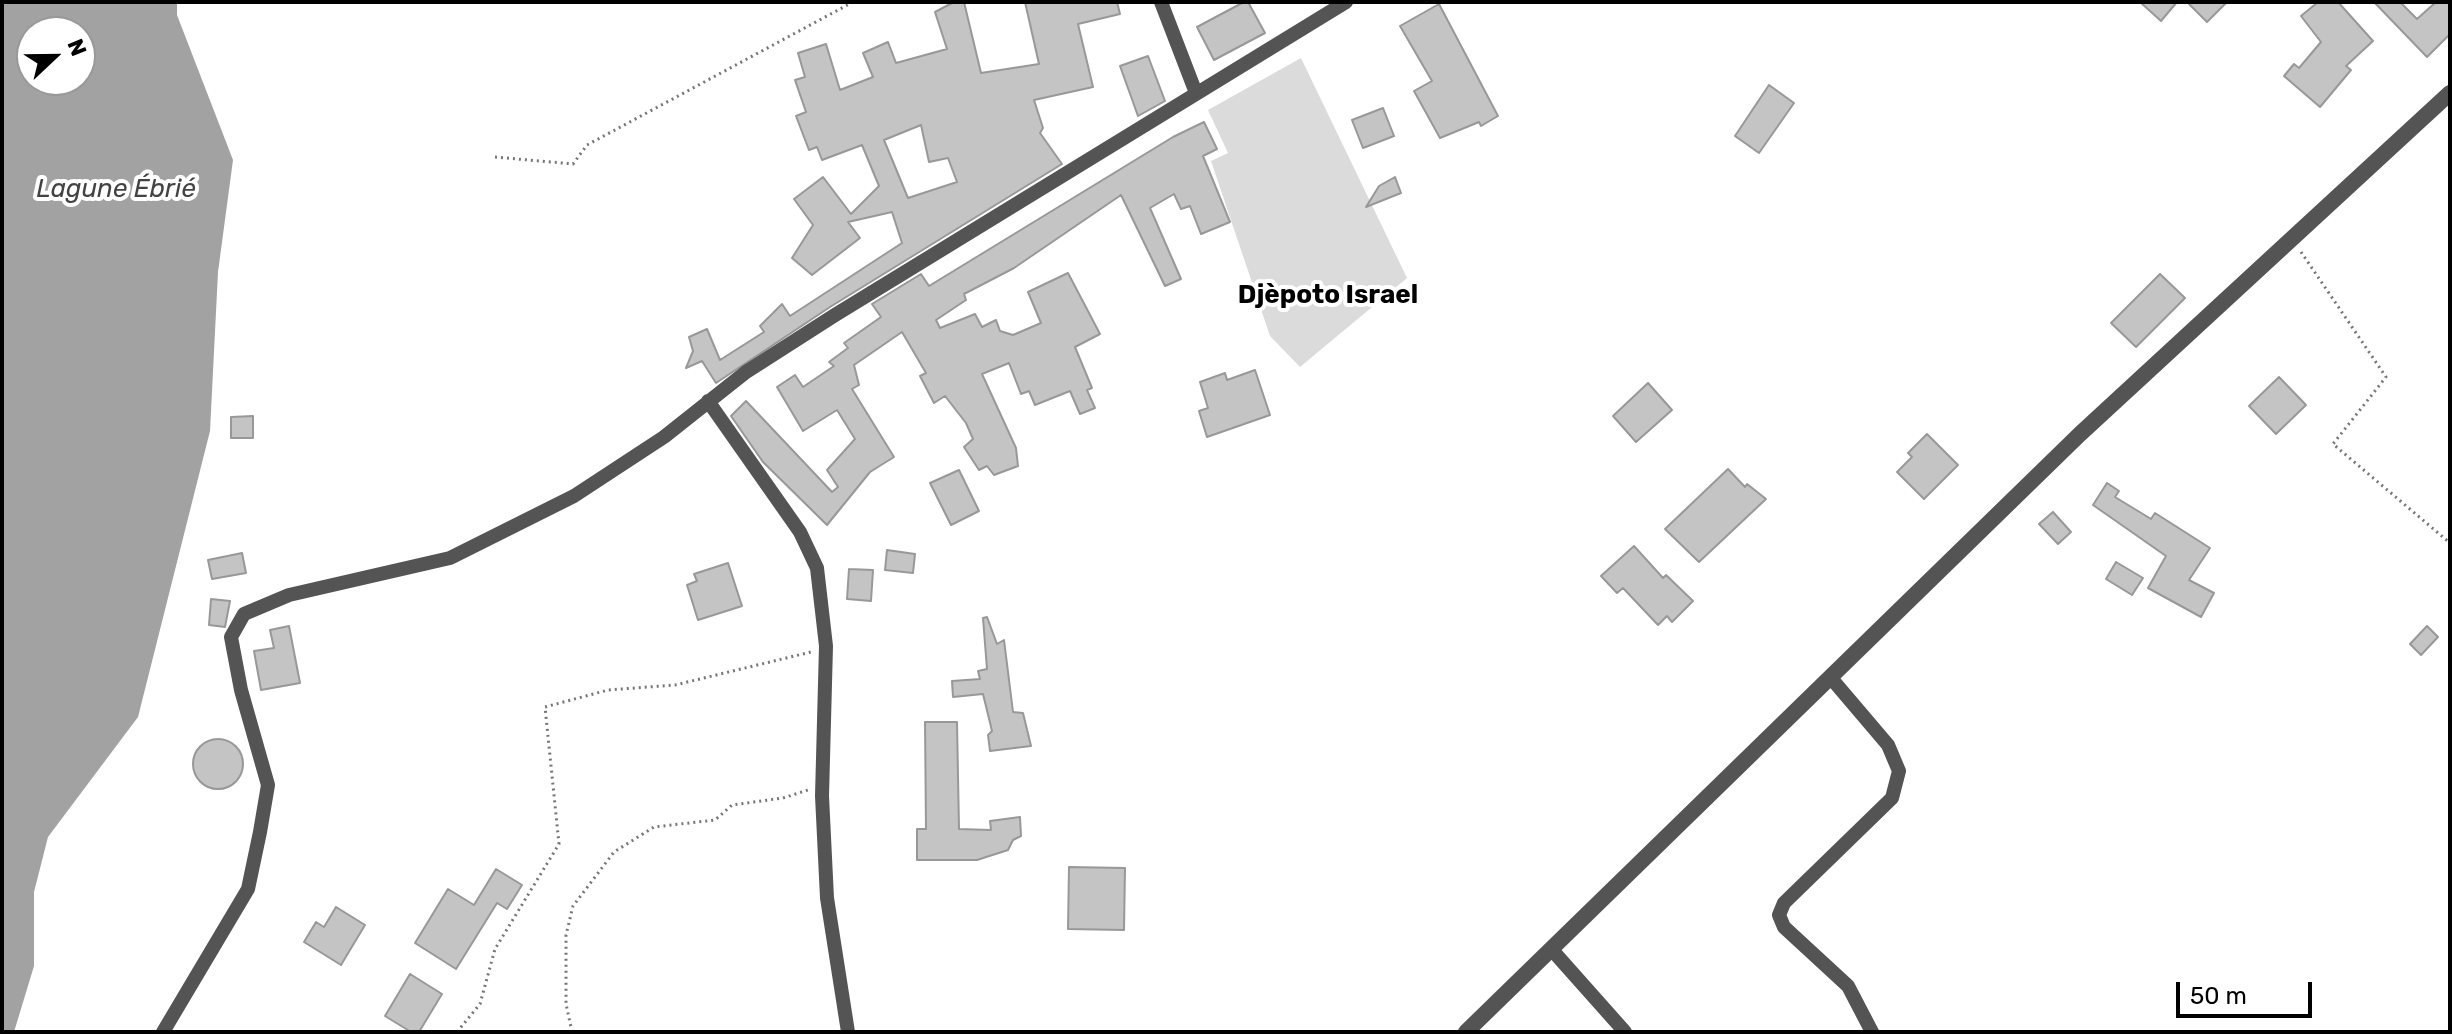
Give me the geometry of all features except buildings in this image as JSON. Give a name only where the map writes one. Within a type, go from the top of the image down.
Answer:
[{"type":"street","points":[[1161,2],[1196,93]]},
{"type":"street","points":[[163,1032],[248,889],[260,832],[268,785],[241,690],[231,637],[244,614],[289,595],[450,558],[574,496],[664,437],[708,401],[822,323],[1346,2]]},
{"type":"street","points":[[1466,1032],[1553,951],[2080,434],[2450,93]]},
{"type":"street","points":[[708,401],[800,532],[817,568],[826,646],[822,784],[827,898],[848,1032]]},
{"type":"street","points":[[1831,678],[1888,745],[1899,771],[1892,798],[1784,903],[1779,915],[1784,927],[1848,986],[1872,1032]]},
{"type":"street","points":[[1553,951],[1625,1032]]},
{"type":"path","points":[[495,157],[573,164],[587,145],[853,2]]},
{"type":"path","points":[[2292,238],[2386,377],[2333,444],[2450,543]]},
{"type":"path","points":[[457,1032],[480,1004],[495,949],[559,844],[545,707],[608,690],[675,685],[797,657],[826,646]]},
{"type":"path","points":[[572,1032],[566,1004],[566,935],[573,906],[614,852],[654,827],[715,820],[732,805],[783,798],[822,784]]},
{"type":"shaded area","points":[[1301,58],[1407,278],[1300,367],[1270,336],[1211,161],[1228,153],[1208,110]]},
{"type":"water","name":"Lagune Ébrié","points":[[2,2],[177,2],[177,15],[233,160],[218,272],[210,431],[138,717],[48,837],[34,892],[34,966],[14,1032],[2,1032]]},
{"type":"district","name":"Djèpoto Israel","points":[[1328,295]]}]
